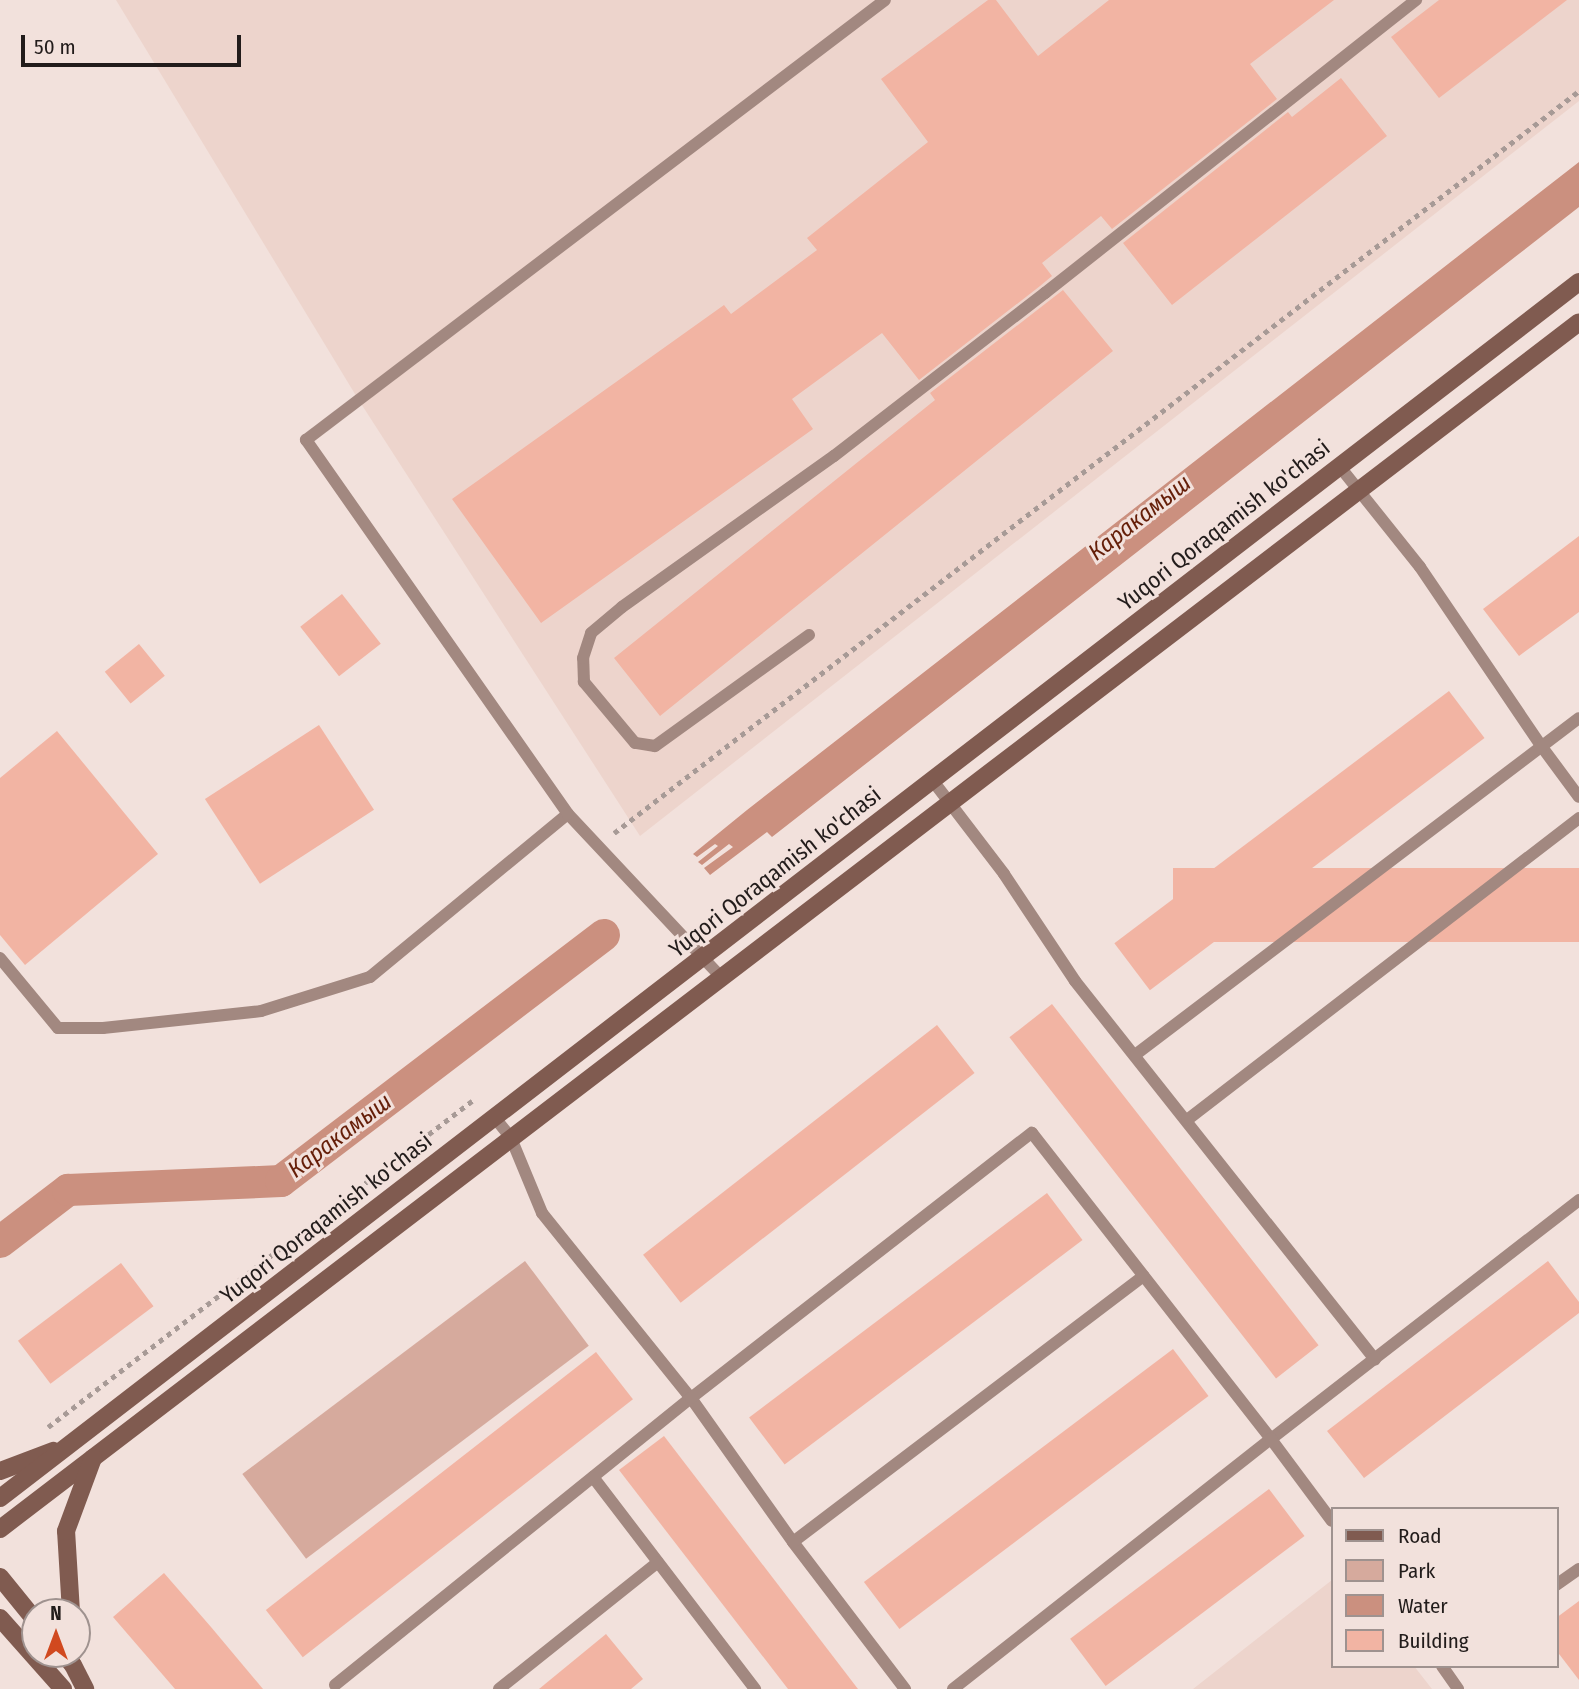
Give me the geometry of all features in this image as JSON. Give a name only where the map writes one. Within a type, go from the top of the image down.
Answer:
[{"type":"main road","name":"Yuqori Qoraqamish ko'chasi","points":[[0,1498],[82,1438],[1579,282]]},
{"type":"main road","name":"Yuqori Qoraqamish ko'chasi","points":[[0,1529],[1579,322]]},
{"type":"main road","points":[[0,1471],[33,1461],[82,1438]]},
{"type":"main road","points":[[70,1598],[66,1531],[93,1458]]},
{"type":"main road","points":[[0,1577],[21,1603]]},
{"type":"main road","points":[[3,1625],[63,1689]]},
{"type":"main road","points":[[75,1668],[85,1689]]},
{"type":"lane","points":[[721,977],[568,814],[306,440],[885,0]]},
{"type":"lane","points":[[809,635],[655,746],[635,743],[584,682],[583,658],[591,634],[622,607],[834,456],[1416,0]]},
{"type":"lane","points":[[1340,467],[1420,568],[1579,797]]},
{"type":"lane","points":[[1135,1055],[1579,718]]},
{"type":"lane","points":[[933,781],[951,802],[1075,981],[1375,1359]]},
{"type":"lane","points":[[0,958],[58,1028],[103,1028],[261,1011],[370,977],[568,814]]},
{"type":"lane","points":[[1186,1120],[1579,818]]},
{"type":"lane","points":[[495,1118],[511,1138],[542,1213],[691,1398],[793,1542],[905,1689]]},
{"type":"lane","points":[[335,1685],[691,1398],[1032,1133],[1330,1518]]},
{"type":"lane","points":[[953,1689],[1271,1439],[1576,1208]]},
{"type":"lane","points":[[793,1542],[1143,1276]]},
{"type":"lane","points":[[593,1477],[755,1689]]},
{"type":"lane","points":[[499,1689],[658,1562]]},
{"type":"lane","points":[[1558,1584],[1579,1569]]},
{"type":"lane","points":[[1443,1668],[1458,1689]]},
{"type":"path","points":[[596,845],[643,814],[1579,91]]},
{"type":"path","points":[[40,1434],[472,1101]]},
{"type":"shaded area","points":[[116,0],[1579,0],[1579,101],[640,836],[358,399]]},
{"type":"shaded area","points":[[1330,1582],[1330,1668],[1416,1668],[1432,1689],[1193,1689]]},
{"type":"green space","points":[[525,1261],[589,1346],[306,1559],[242,1474]]},
{"type":"water","points":[[1579,162],[1579,207],[772,837],[767,832],[710,875],[704,868],[733,847],[729,844],[702,865],[698,862],[718,846],[715,844],[697,857],[693,854],[747,810]]},
{"type":"building","points":[[988,0],[996,0],[1038,56],[1109,0],[1334,0],[1250,64],[1277,99],[1112,229],[1101,216],[1042,263],[1052,276],[1040,286],[919,380],[882,333],[792,399],[813,429],[541,623],[452,499],[724,305],[731,314],[817,250],[807,238],[928,142],[881,79]]},
{"type":"building","points":[[1439,0],[1567,0],[1439,98],[1391,37]]},
{"type":"building","points":[[1341,78],[1387,136],[1172,305],[1123,243],[1288,112],[1292,117]]},
{"type":"building","points":[[1063,290],[1113,351],[660,716],[614,658],[935,400],[930,393]]},
{"type":"building","points":[[1579,536],[1579,612],[1519,656],[1483,609]]},
{"type":"building","points":[[342,594],[381,644],[339,676],[300,627]]},
{"type":"building","points":[[139,644],[165,676],[131,704],[105,672]]},
{"type":"building","points":[[1449,691],[1485,738],[1150,990],[1114,943]]},
{"type":"building","points":[[319,725],[374,810],[260,884],[205,799]]},
{"type":"building","points":[[57,731],[158,854],[25,965],[0,935],[0,778]]},
{"type":"building","points":[[1173,868],[1579,868],[1579,942],[1173,942]]},
{"type":"building","points":[[1052,1004],[1319,1345],[1276,1378],[1009,1037]]},
{"type":"building","points":[[937,1025],[975,1073],[681,1303],[643,1255]]},
{"type":"building","points":[[1047,1193],[1083,1240],[785,1465],[749,1417]]},
{"type":"building","points":[[1548,1261],[1579,1302],[1579,1313],[1364,1478],[1327,1431]]},
{"type":"building","points":[[121,1263],[153,1306],[50,1384],[18,1341]]},
{"type":"building","points":[[1173,1349],[1209,1396],[899,1629],[864,1582]]},
{"type":"building","points":[[596,1352],[633,1399],[303,1657],[266,1610]]},
{"type":"building","points":[[664,1436],[858,1689],[788,1689],[619,1470]]},
{"type":"building","points":[[1269,1489],[1305,1536],[1106,1686],[1070,1639]]},
{"type":"building","points":[[164,1573],[263,1689],[175,1689],[113,1617]]},
{"type":"building","points":[[1579,1601],[1579,1680],[1558,1653],[1558,1617]]},
{"type":"building","points":[[606,1634],[643,1679],[631,1689],[539,1689]]},
{"type":"waterway","name":"Каракамыш","points":[[0,1242],[68,1190],[281,1181],[604,935]]}]
